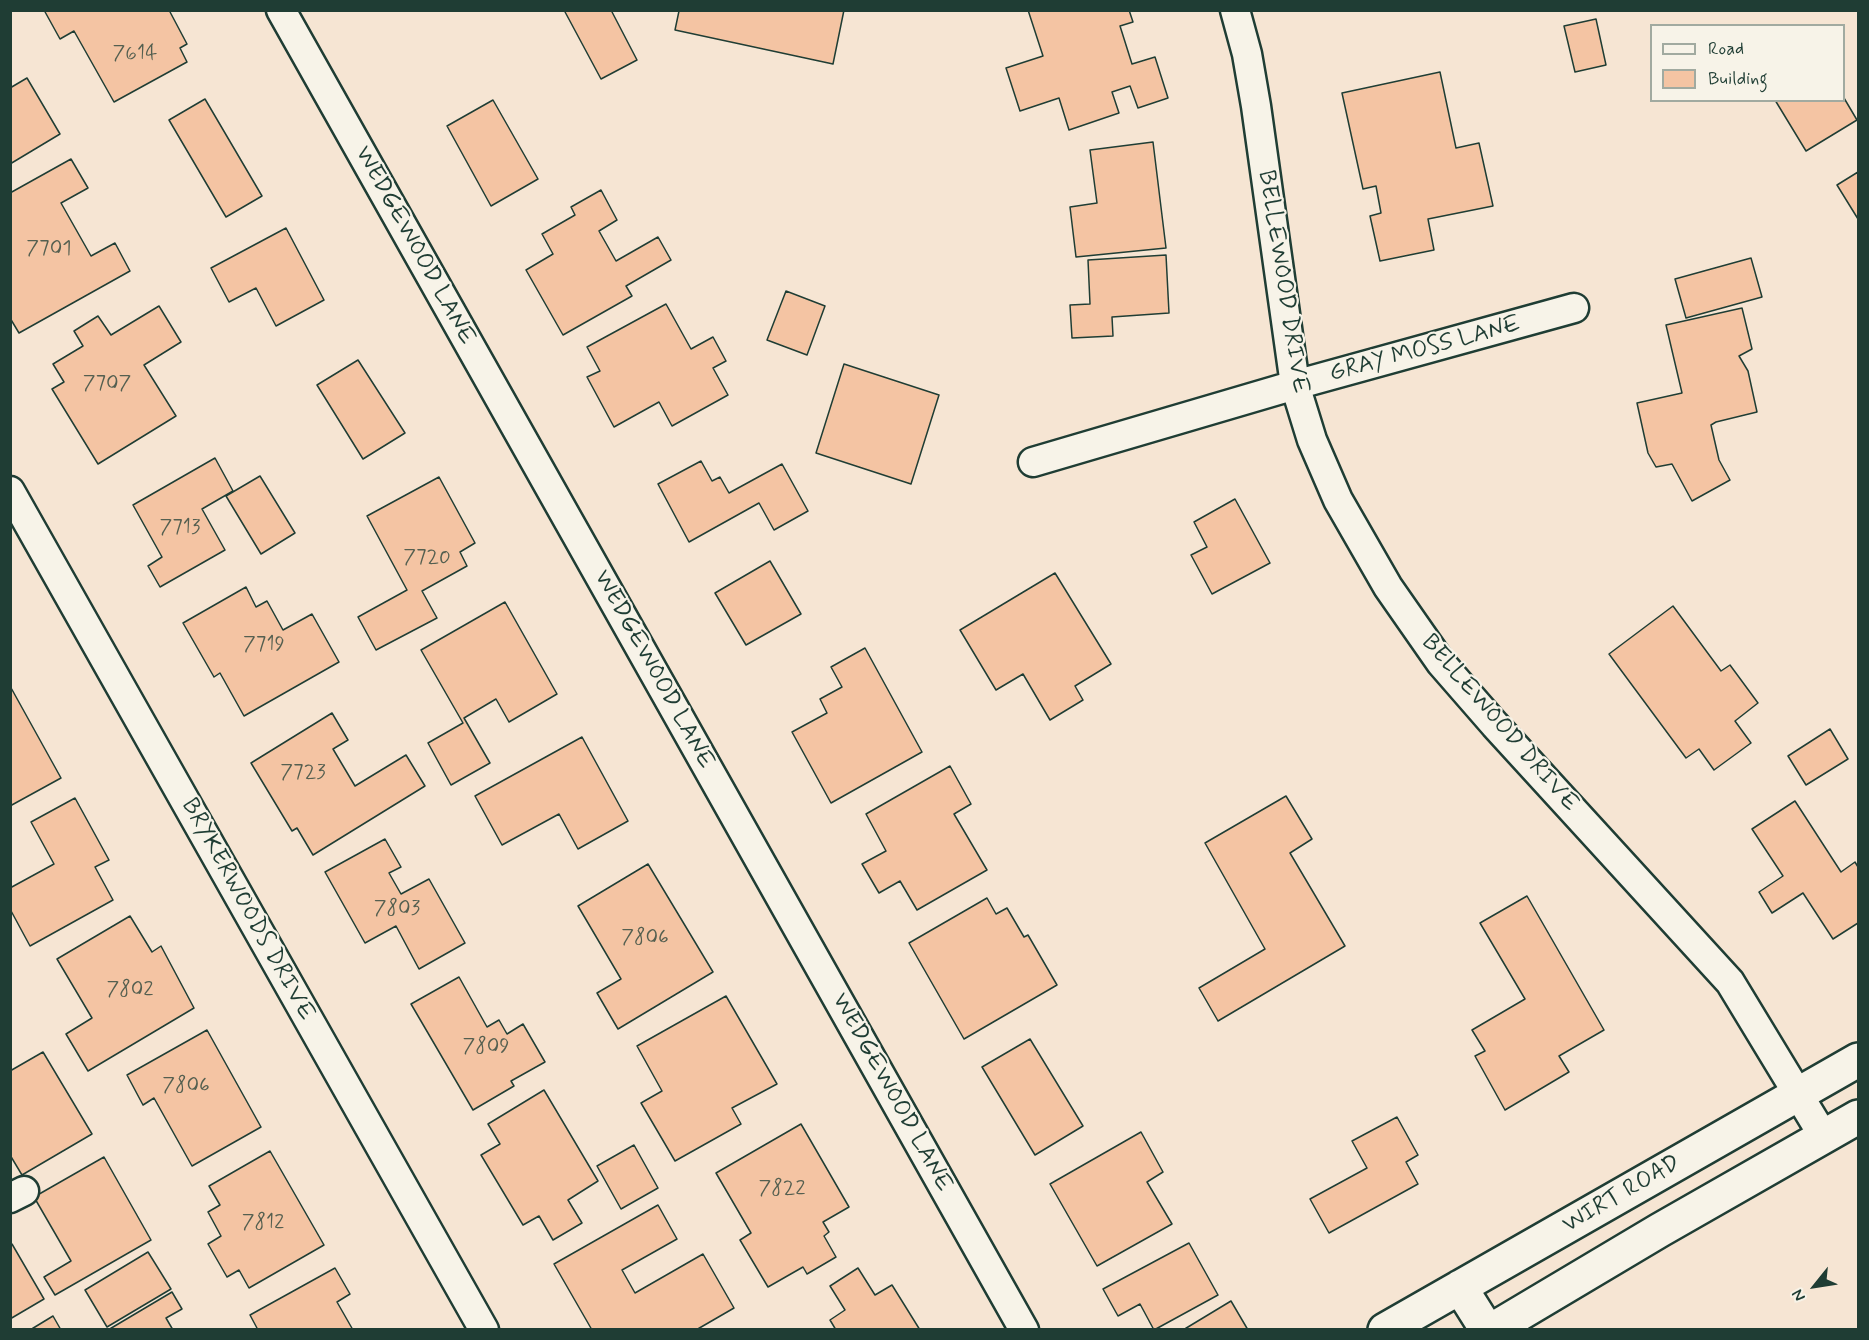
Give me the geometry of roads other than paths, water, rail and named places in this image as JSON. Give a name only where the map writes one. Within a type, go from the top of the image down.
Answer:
[{"type":"main road","name":"WIRT ROAD","points":[[1385,1329],[1858,1060]]},
{"type":"main road","name":"WIRT ROAD","points":[[1492,1329],[1858,1117]]},
{"type":"main road","points":[[1460,1287],[1487,1329]]},
{"type":"street","name":"WEDGEWOOD LANE","points":[[281,10],[1024,1329]]},
{"type":"street","name":"BELLEWOOD DRIVE","points":[[1235,10],[1247,54],[1256,106],[1295,385],[1312,440],[1338,500],[1388,587],[1441,663],[1730,982],[1824,1137]]},
{"type":"street","name":"GRAY MOSS LANE","points":[[1033,462],[1295,385],[1574,308]]},
{"type":"street","name":"BRYKERWOODS DRIVE","points":[[10,491],[484,1329]]}]
